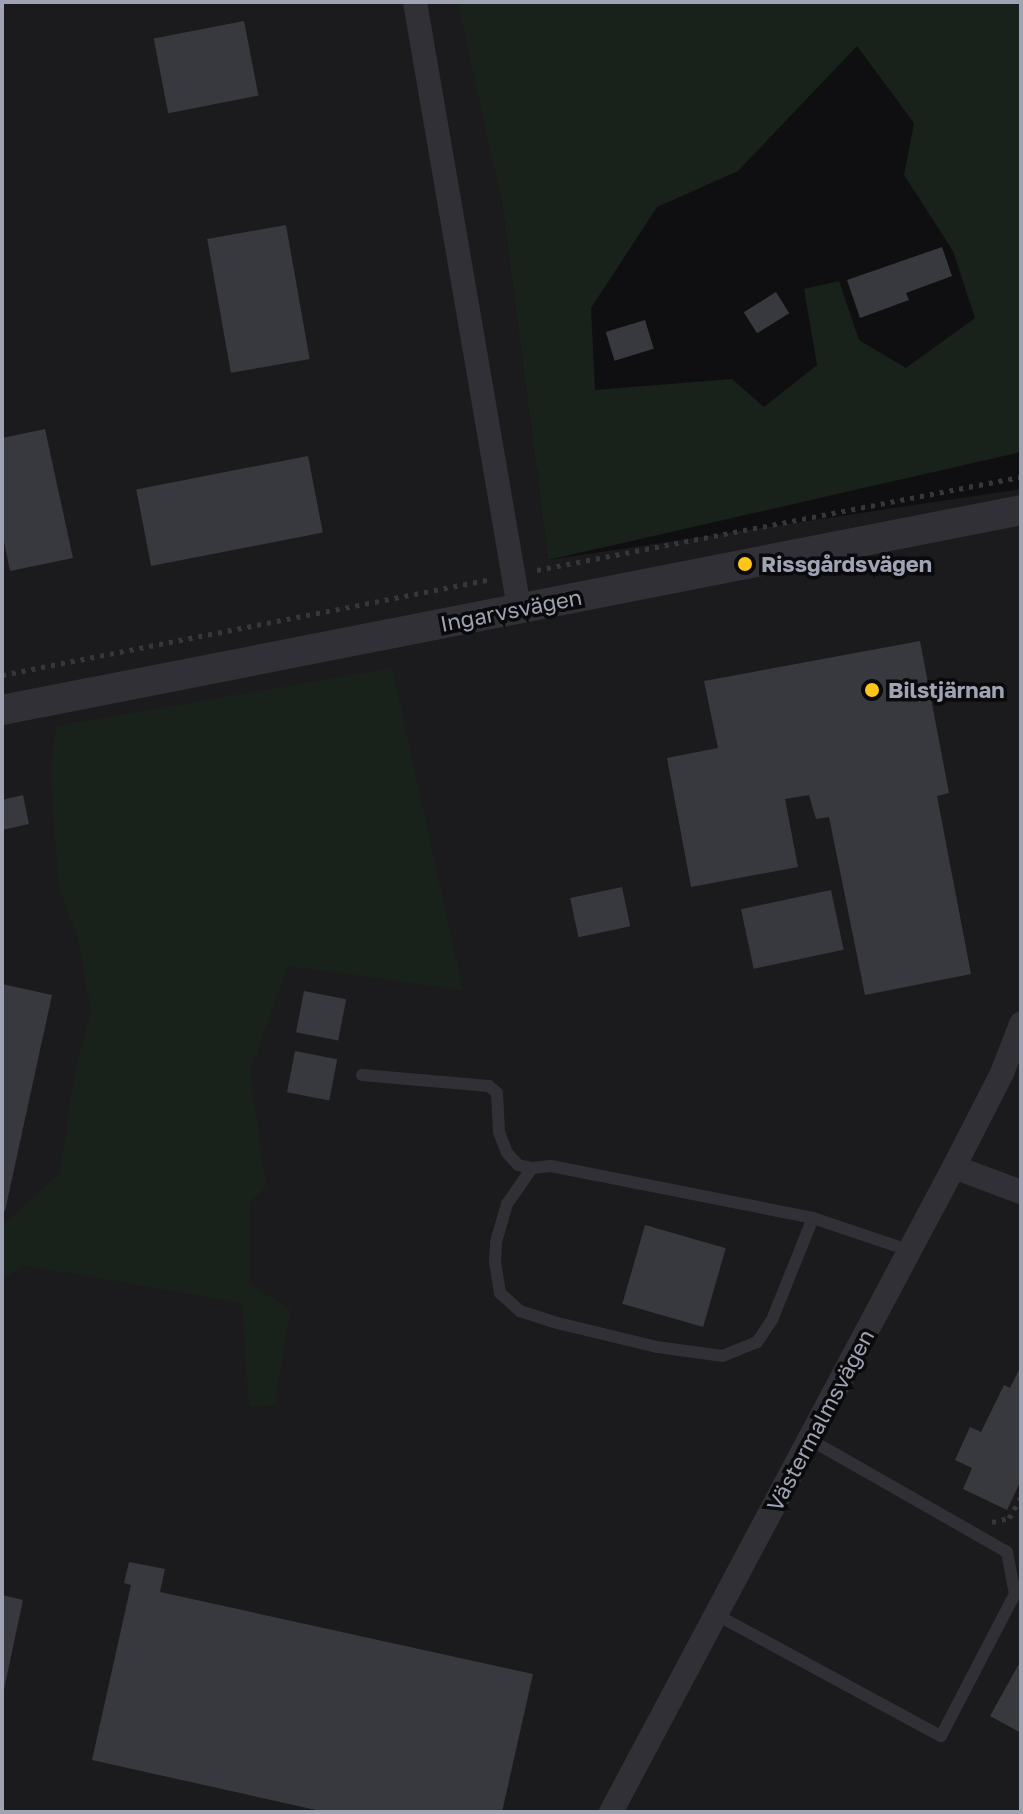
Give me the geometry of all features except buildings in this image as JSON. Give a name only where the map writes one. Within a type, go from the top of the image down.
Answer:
[{"type":"street","points":[[415,2],[519,608]]},
{"type":"street","name":"Ingarvsvägen","points":[[2,710],[1021,510]]},
{"type":"street","name":"Västermalmsvägen","points":[[611,1812],[911,1251],[1002,1073],[1021,1024]]},
{"type":"street","points":[[954,1167],[1021,1192]]},
{"type":"lane","points":[[362,1075],[489,1086],[497,1093],[499,1132],[507,1153],[518,1165],[532,1168],[551,1166],[813,1218],[911,1251]]},
{"type":"lane","points":[[532,1168],[507,1204],[496,1242],[495,1263],[500,1293],[520,1311],[657,1347],[723,1356],[757,1342],[772,1320],[813,1218]]},
{"type":"lane","points":[[715,1614],[941,1736],[1015,1594],[1016,1569],[1007,1552],[999,1545],[809,1439]]},
{"type":"path","points":[[967,1527],[1009,1518],[1021,1497]]},
{"type":"shaded area","points":[[2,2],[460,2],[502,204],[548,560],[1021,489],[1021,1812],[2,1812]]},
{"type":"shaded area","points":[[1021,2],[1021,452],[548,560],[502,204],[458,3]],"holes":[[[857,46],[914,123],[904,175],[953,251],[975,318],[906,368],[859,340],[839,281],[804,289],[817,365],[764,407],[732,379],[595,390],[591,308],[657,207],[738,171]]]},
{"type":"shaded area","points":[[392,668],[463,990],[288,966],[250,1071],[266,1187],[249,1203],[249,1284],[290,1309],[275,1405],[249,1407],[242,1303],[22,1265],[2,1280],[2,1225],[59,1174],[76,1068],[91,1012],[79,941],[58,886],[51,767],[57,726]]},
{"type":"place","name":"Rissgårdsvägen","points":[[745,564]]},
{"type":"place","name":"Bilstjärnan","points":[[872,690]]}]
